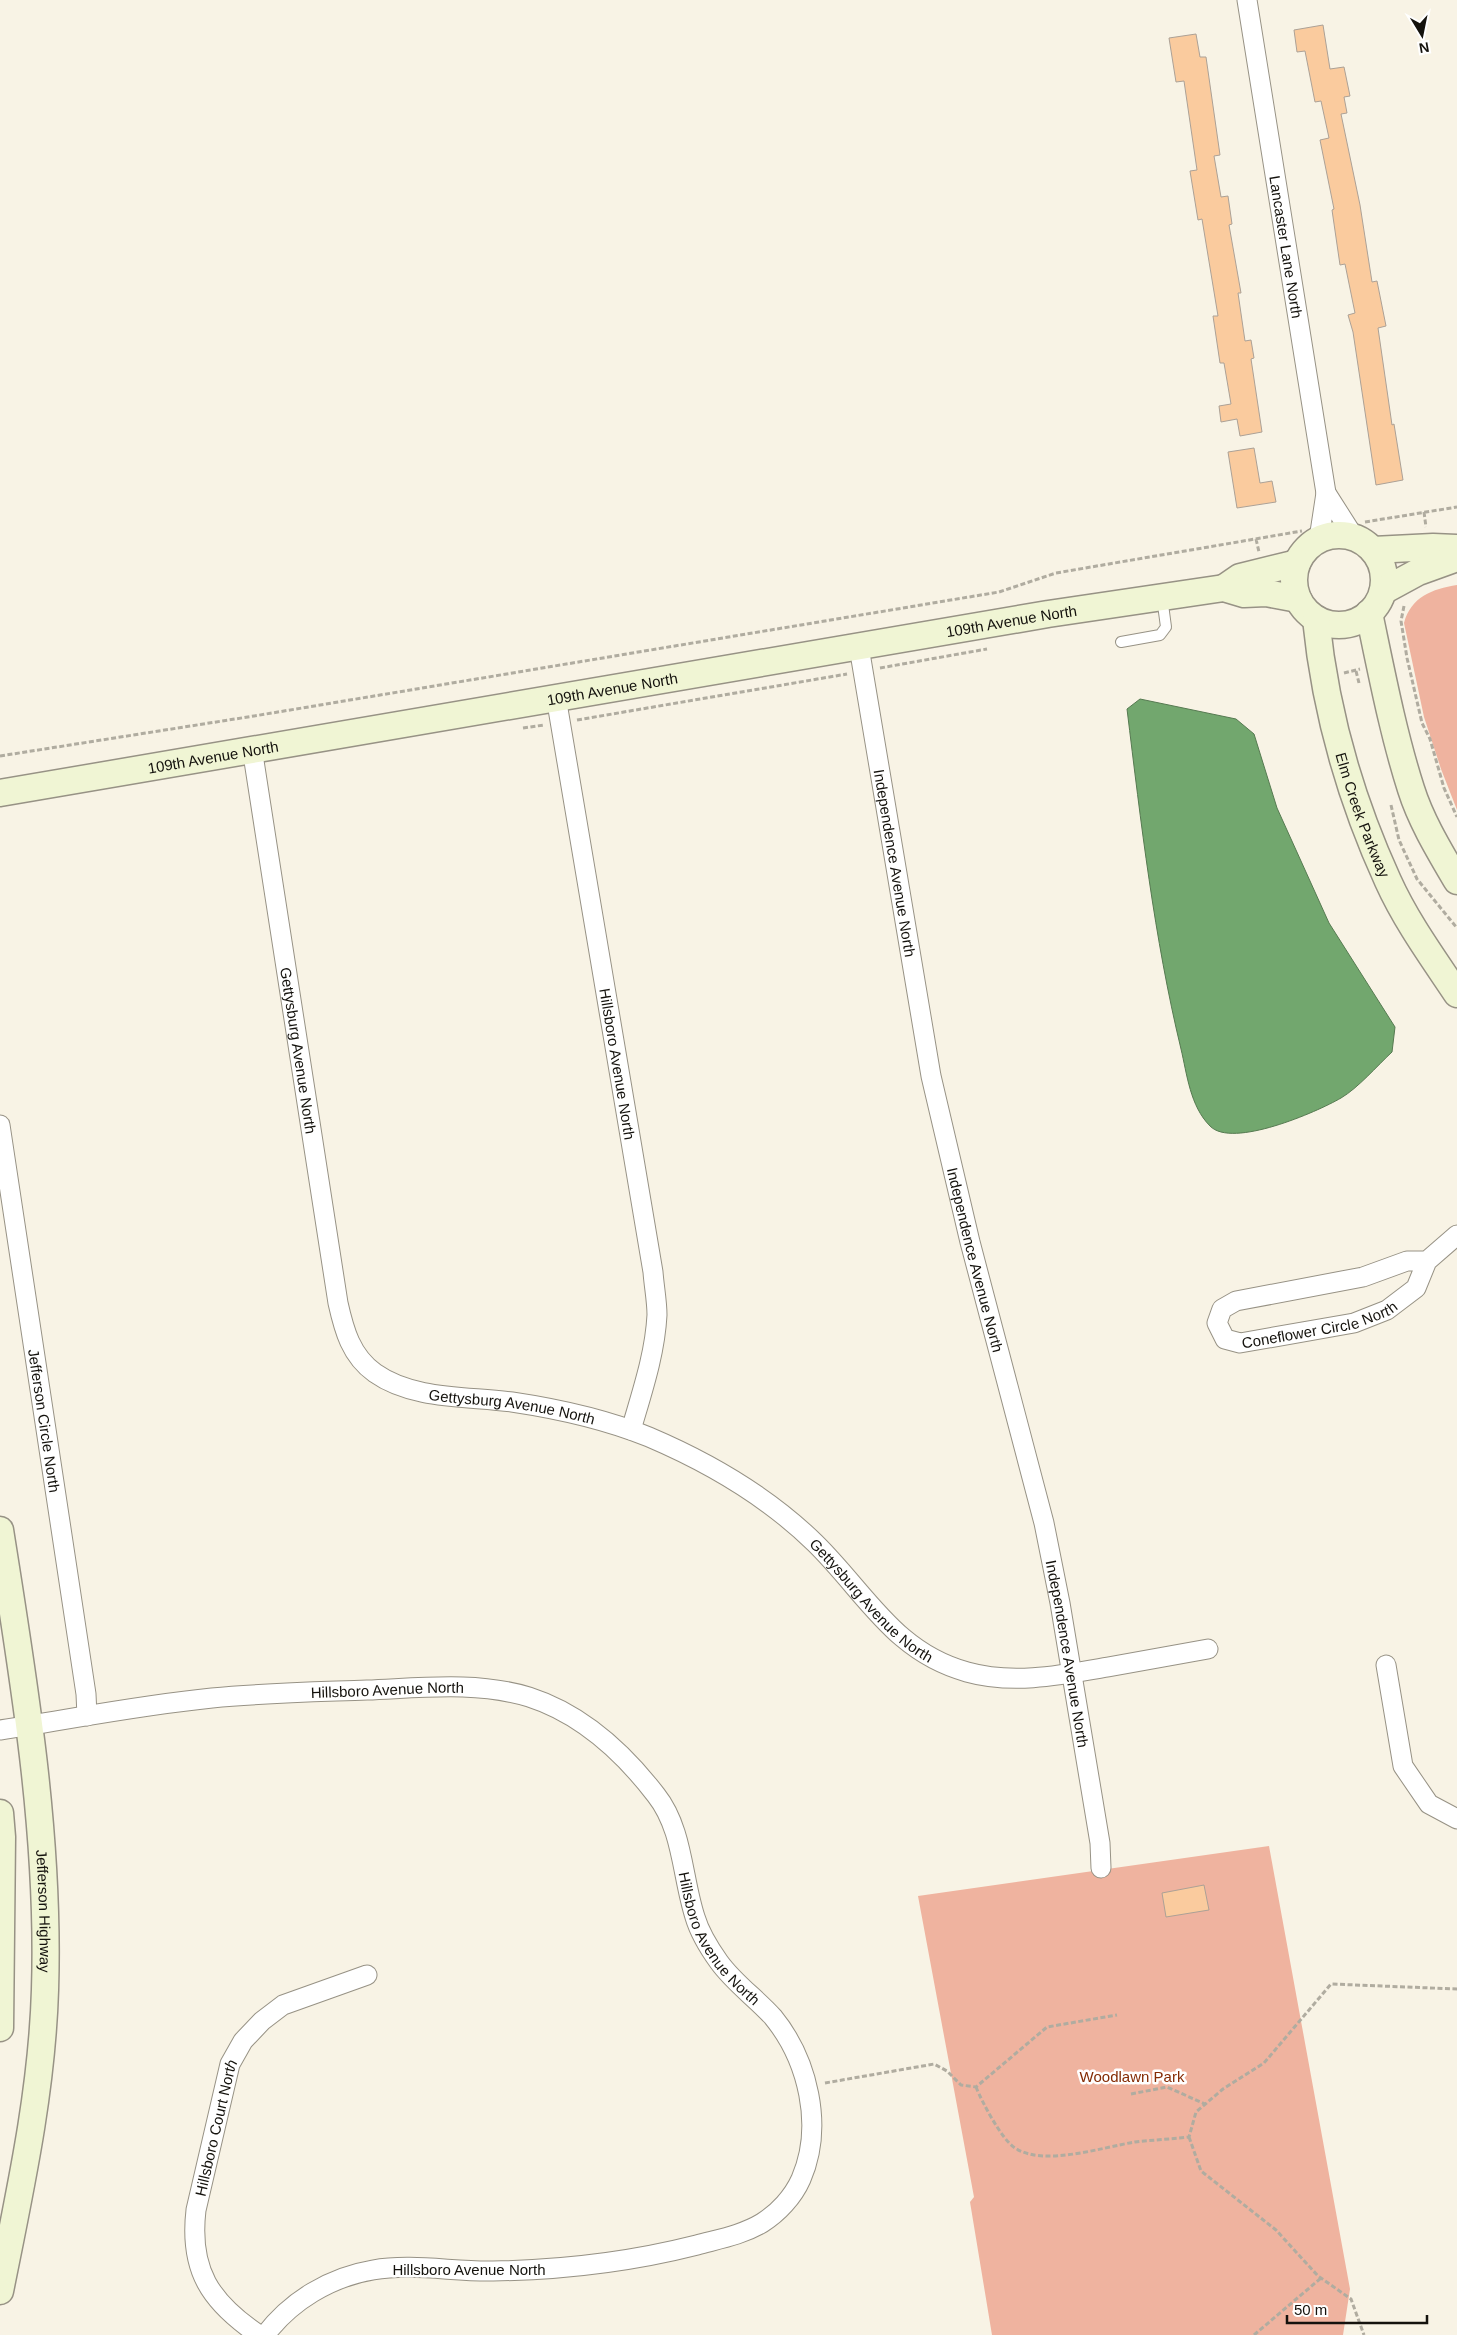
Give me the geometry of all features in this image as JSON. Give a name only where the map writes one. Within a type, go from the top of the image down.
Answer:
[{"type":"street","name":"Lancaster Lane North","points":[[1246,0],[1326,493],[1313,535]]},
{"type":"street","name":"Lancaster Lane North","points":[[1326,493],[1363,537]]},
{"type":"street","points":[[1363,537],[1380,560],[1384,575],[1383,591],[1369,613],[1358,621],[1332,624],[1316,619],[1298,599],[1294,581],[1297,563],[1310,546],[1313,535],[1363,537],[1457,548]]},
{"type":"street","points":[[1383,591],[1418,572],[1457,558]]},
{"type":"street","name":"109th Avenue North","points":[[0,793],[556,697],[862,659],[1048,614],[1224,588],[1240,577],[1297,563]]},
{"type":"street","name":"109th Avenue North","points":[[1224,588],[1244,594],[1266,592],[1298,599]]},
{"type":"street","points":[[1369,613],[1379,664],[1411,789],[1439,850],[1457,881]]},
{"type":"street","name":"Elm Creek Parkway","points":[[1316,619],[1332,721],[1358,806],[1389,882],[1430,954],[1457,994]]},
{"type":"street","name":"Independence Avenue North","points":[[862,659],[931,1076],[970,1242],[1044,1524],[1072,1673],[1100,1843],[1101,1868]]},
{"type":"street","name":"Hillsboro Avenue North","points":[[556,697],[653,1272],[657,1314],[653,1347],[631,1430]]},
{"type":"street","name":"Gettysburg Avenue North","points":[[252,748],[338,1303],[344,1331],[355,1353],[374,1372],[398,1386],[425,1392],[571,1411],[631,1430],[676,1449],[725,1475],[772,1506],[814,1542],[854,1584],[879,1616],[905,1641],[934,1660],[969,1672],[1004,1677],[1036,1678],[1208,1649]]},
{"type":"street","name":"Jefferson Circle North","points":[[0,1125],[84,1684],[87,1716]]},
{"type":"street","name":"Coneflower Circle North","points":[[1427,1261],[1407,1261],[1363,1277],[1236,1301],[1222,1309],[1217,1324],[1225,1339],[1240,1343],[1354,1323],[1387,1310],[1416,1288],[1427,1261],[1457,1235]]},
{"type":"street","name":"Jefferson Highway","points":[[0,1530],[30,1725],[44,1875],[45,1991],[33,2127],[0,2291]]},
{"type":"street","points":[[1386,1665],[1403,1766],[1429,1804],[1457,1819]]},
{"type":"street","name":"Hillsboro Avenue North","points":[[0,1730],[216,1698],[445,1687],[488,1688],[530,1698],[571,1716],[606,1739],[636,1770],[661,1801],[678,1843],[695,1918],[707,1946],[725,1971],[772,2016],[791,2044],[808,2085],[811,2120],[809,2156],[800,2182],[780,2209],[759,2225],[733,2235],[657,2255],[574,2267],[493,2271],[374,2269],[339,2279],[306,2296],[277,2319],[265,2335]]},
{"type":"street","points":[[0,1813],[2,1837],[0,2028]]},
{"type":"street","name":"Hillsboro Court North","points":[[259,2335],[241,2323],[217,2300],[196,2259],[193,2233],[196,2210],[230,2064],[243,2041],[283,2005],[367,1975]]},
{"type":"lane","points":[[1121,642],[1160,635],[1166,627],[1162,598]]},
{"type":"path","points":[[1363,537],[1457,507]]},
{"type":"path","points":[[0,756],[244,718],[999,592],[1056,573],[1313,535]]},
{"type":"path","points":[[1408,602],[1403,607],[1401,621],[1407,658],[1422,723],[1430,739],[1444,788],[1457,817]]},
{"type":"path","points":[[513,730],[561,722],[862,659],[996,647]]},
{"type":"path","points":[[1324,677],[1407,658]]},
{"type":"path","points":[[1364,2335],[1351,2299],[1321,2278],[1276,2230],[1202,2171],[1189,2137],[1196,2112],[1223,2089],[1264,2063],[1331,1984],[1457,1989]]},
{"type":"path","points":[[976,2087],[1047,2027],[1117,2016]]},
{"type":"path","points":[[808,2085],[934,2064],[946,2071],[961,2084],[976,2087]]},
{"type":"path","points":[[976,2087],[982,2102],[1014,2148],[1035,2157],[1094,2151],[1134,2142],[1189,2137]]},
{"type":"path","points":[[1131,2094],[1168,2087],[1205,2104]]},
{"type":"path","points":[[1254,2335],[1321,2278]]},
{"type":"green space","points":[[1457,585],[1457,810],[1424,717],[1404,623],[1407,614],[1417,601],[1431,592]]},
{"type":"green space","name":"Woodlawn Park","points":[[1269,1846],[1350,2289],[1343,2335],[992,2335],[970,2202],[974,2197],[918,1896]]},
{"type":"shaded area","points":[[1140,699],[1236,719],[1254,734],[1277,808],[1329,923],[1395,1027],[1392,1052],[1361,1083],[1347,1094],[1314,1112],[1275,1126],[1236,1133],[1221,1132],[1210,1126],[1198,1109],[1188,1079],[1163,965],[1143,837],[1127,709]]},
{"type":"building","points":[[1323,25],[1330,69],[1344,67],[1350,96],[1344,97],[1347,113],[1341,114],[1360,205],[1372,282],[1377,281],[1386,326],[1378,328],[1392,425],[1394,424],[1403,480],[1376,485],[1353,332],[1348,315],[1355,313],[1345,264],[1340,265],[1332,210],[1334,209],[1320,140],[1329,138],[1321,101],[1315,102],[1305,51],[1297,52],[1294,30]]},
{"type":"building","points":[[1196,34],[1200,57],[1206,57],[1220,155],[1214,156],[1221,197],[1228,196],[1232,224],[1229,225],[1241,293],[1238,293],[1245,341],[1251,340],[1254,358],[1251,359],[1262,432],[1240,436],[1237,419],[1221,422],[1219,406],[1231,404],[1224,363],[1220,363],[1213,316],[1218,316],[1202,219],[1198,220],[1190,171],[1197,170],[1184,81],[1176,82],[1169,38]]},
{"type":"building","points":[[1254,448],[1260,483],[1272,481],[1276,502],[1237,508],[1228,452]]},
{"type":"building","points":[[1204,1885],[1209,1910],[1166,1917],[1162,1893]]}]
